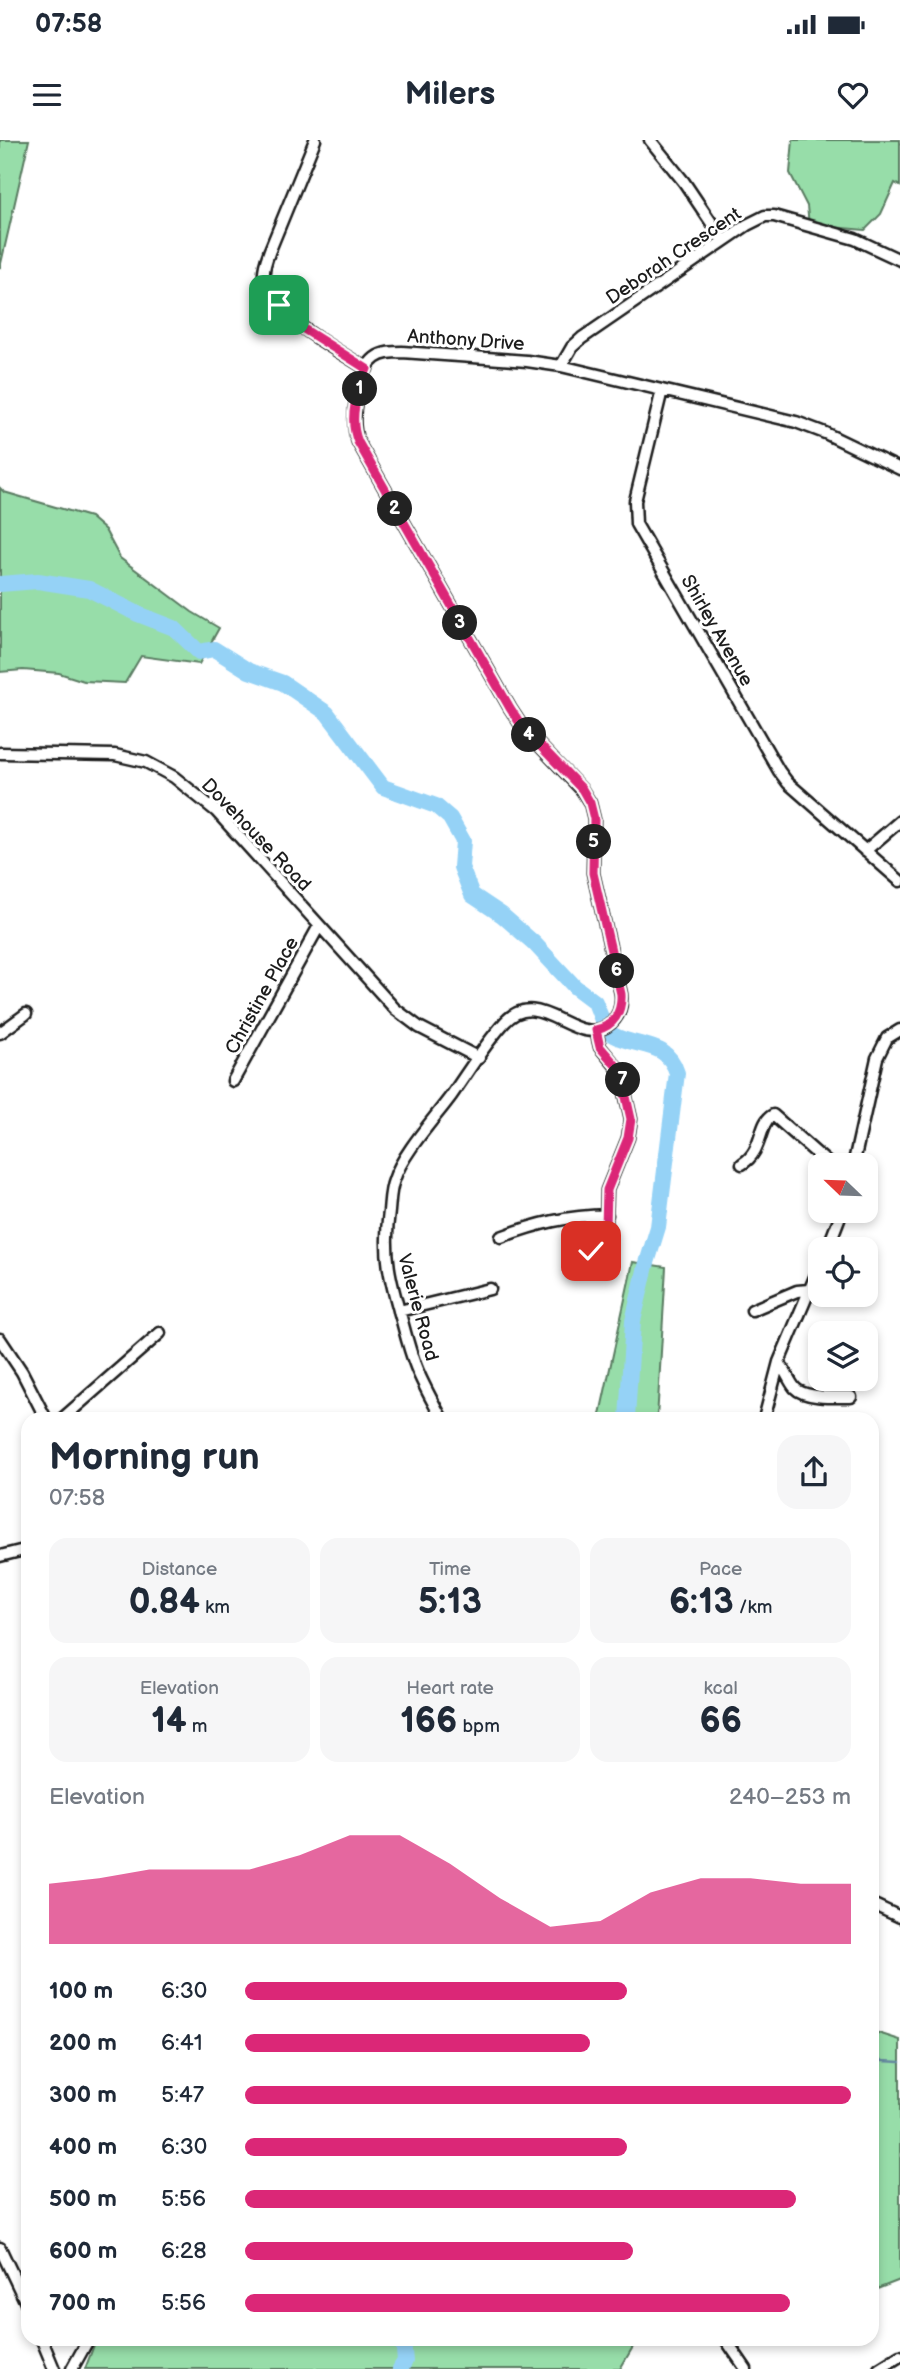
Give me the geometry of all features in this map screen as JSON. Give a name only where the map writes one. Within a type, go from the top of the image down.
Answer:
[{"type":"street","points":[[315,140],[273,240],[265,265],[264,279],[275,301],[299,326],[367,369],[354,414],[354,431],[358,442],[510,708],[523,728],[582,789],[590,803],[594,819],[593,873],[621,994],[621,1008],[617,1017],[596,1030],[580,1029],[547,1013],[523,1011],[505,1022],[479,1058]]},
{"type":"street","points":[[650,140],[684,182],[723,240]]},
{"type":"street","name":"Deborah Crescent","points":[[561,366],[572,347],[582,338],[755,220],[769,216],[855,239],[900,260]]},
{"type":"street","name":"Anthony Drive","points":[[367,369],[382,355],[402,352],[561,366],[796,422],[900,469]]},
{"type":"street","name":"Shirley Avenue","points":[[662,390],[635,501],[636,524],[779,771],[788,783],[900,881]]},
{"type":"street","name":"Dovehouse Road","points":[[0,753],[115,755],[146,762],[163,770],[216,811],[387,1001],[406,1018],[479,1058]]},
{"type":"street","points":[[865,851],[900,821]]},
{"type":"street","name":"Christine Place","points":[[233,1081],[319,926]]},
{"type":"street","points":[[0,1033],[26,1014]]},
{"type":"street","points":[[581,1263],[604,1231],[607,1190],[628,1138],[631,1119],[620,1070],[600,1047],[596,1030]]},
{"type":"street","points":[[856,1153],[877,1058],[887,1038],[900,1030]]},
{"type":"street","name":"Valerie Road","points":[[438,1412],[416,1367],[388,1272],[386,1248],[393,1183],[407,1157],[479,1058]]},
{"type":"street","points":[[742,1164],[755,1152],[766,1120],[773,1115],[816,1153]]},
{"type":"street","points":[[501,1237],[537,1223],[607,1215]]},
{"type":"street","points":[[399,1311],[490,1289]]},
{"type":"street","points":[[752,1310],[797,1291],[808,1290]]},
{"type":"street","points":[[766,1412],[779,1365],[808,1292]]},
{"type":"street","points":[[70,1412],[160,1333]]},
{"type":"street","points":[[0,1339],[43,1412]]},
{"type":"street","points":[[779,1365],[799,1391],[832,1398],[851,1397]]},
{"type":"street","points":[[0,1556],[20,1551]]},
{"type":"street","points":[[879,1907],[900,1917]]},
{"type":"street","points":[[0,2248],[21,2292]]},
{"type":"street","points":[[46,2346],[56,2368]]},
{"type":"street","points":[[72,2369],[85,2346]]},
{"type":"street","points":[[730,2346],[746,2369]]},
{"type":"street","points":[[879,2369],[900,2356]]},
{"type":"green space","points":[[0,140],[29,140],[0,268]]},
{"type":"green space","points":[[793,140],[900,140],[900,186],[895,183],[881,214],[865,230],[809,225],[807,206],[790,173]]},
{"type":"green space","points":[[0,488],[4,492],[90,517],[105,530],[120,558],[192,612],[219,628],[199,664],[141,656],[125,683],[84,681],[59,673],[23,670],[0,672]]},
{"type":"green space","points":[[633,1262],[666,1267],[657,1412],[601,1412]]},
{"type":"green space","points":[[879,2033],[900,2040],[900,2280],[879,2288]]},
{"type":"green space","points":[[94,2346],[633,2346],[620,2369],[85,2369]]},
{"type":"waterway","points":[[0,584],[38,581],[89,589],[138,614],[174,628],[199,652],[214,649],[249,671],[283,683],[327,713],[383,787],[436,806],[450,818],[463,841],[461,867],[472,895],[502,915],[534,943],[575,987],[595,1002],[602,1020]]},
{"type":"waterway","points":[[613,1035],[659,1050],[672,1062],[677,1073],[658,1227],[633,1321],[627,1412]]},
{"type":"waterway","points":[[879,2059],[900,2062]]},
{"type":"waterway","points":[[400,2369],[405,2361],[404,2346]]},
{"type":"route","points":[[279,305],[299,326],[367,369],[354,414],[353,427],[358,442],[510,708],[523,728],[582,789],[590,803],[594,819],[593,873],[622,1002],[617,1017],[596,1030],[600,1047],[620,1070],[631,1119],[628,1138],[607,1190],[606,1227],[591,1251]]}]
